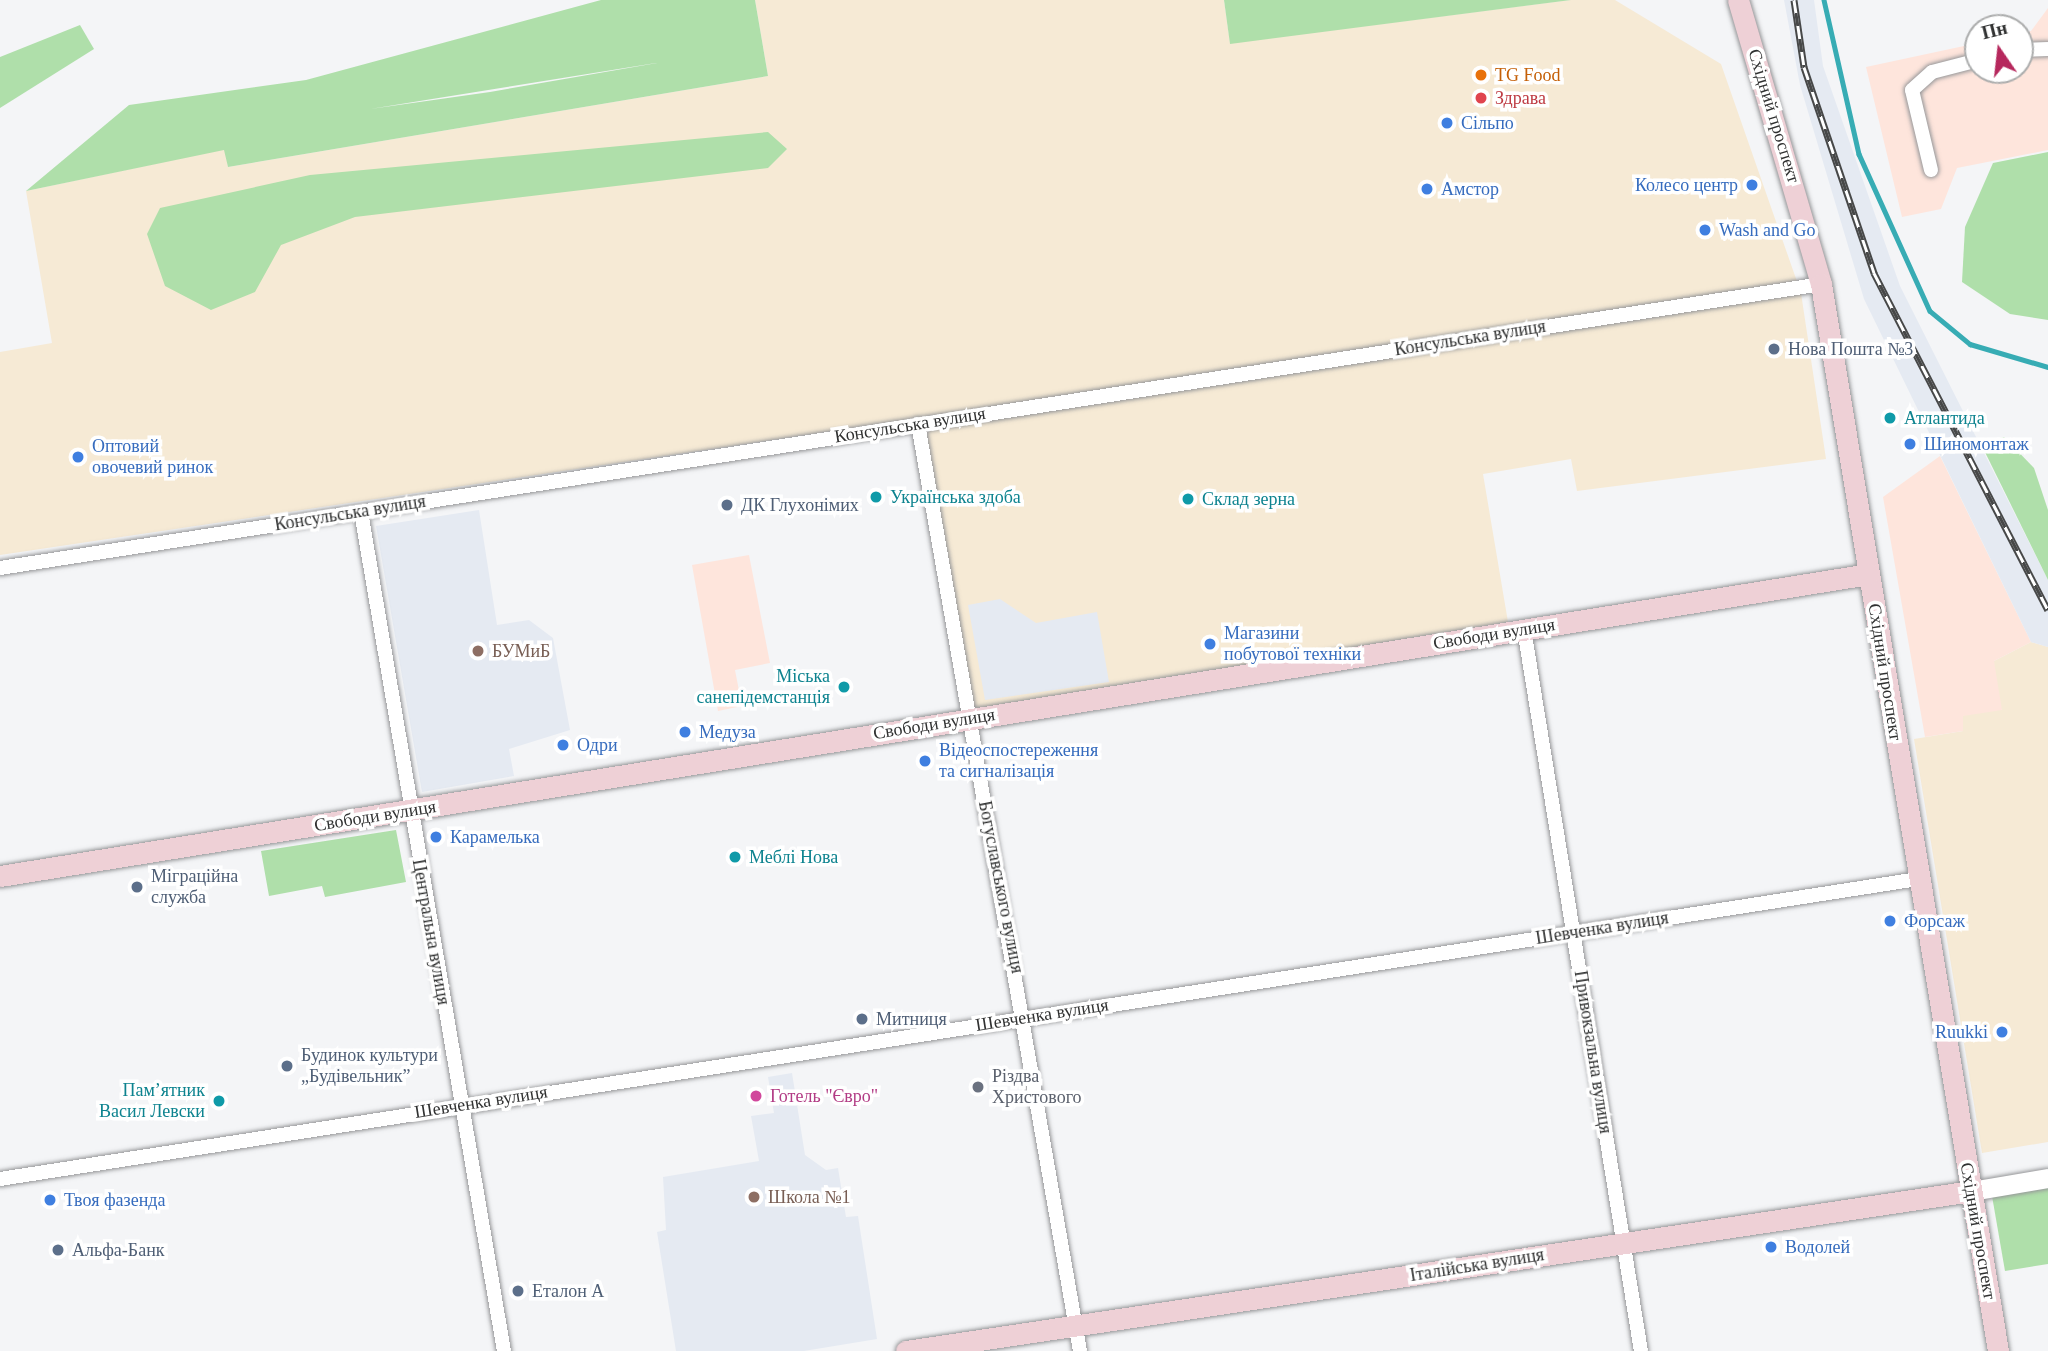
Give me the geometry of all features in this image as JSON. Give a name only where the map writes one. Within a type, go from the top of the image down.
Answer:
[{"type":"main road","name":"Східний проспект","points":[[1738,0],[1821,284],[1998,1351]]},
{"type":"main road","name":"Свободи вулиця","points":[[0,876],[1869,573]]},
{"type":"main road","name":"Італійська вулиця","points":[[906,1351],[1971,1191]]},
{"type":"street","points":[[1931,170],[1912,90],[1932,72],[1964,64]]},
{"type":"street","name":"Консульська вулиця","points":[[0,568],[1821,284]]},
{"type":"street","name":"Богуславського вулиця","points":[[918,424],[969,719],[1025,1017],[1080,1351]]},
{"type":"street","name":"Центральна вулиця","points":[[361,512],[504,1351]]},
{"type":"street","name":"Привокзальна вулиця","points":[[1524,629],[1641,1351]]},
{"type":"street","name":"Шевченка вулиця","points":[[0,1179],[1918,879]]},
{"type":"street","name":"Італійська вулиця","points":[[1971,1191],[2048,1178]]},
{"type":"shaded area","points":[[755,0],[1224,0],[1230,43],[1570,0],[1615,0],[1721,64],[1801,293],[1826,459],[1577,491],[1571,459],[1483,474],[1508,622],[972,713],[920,418],[0,555],[0,352],[52,343],[26,191],[225,149],[228,167],[768,76]]},
{"type":"shaded area","points":[[1784,0],[1814,0],[1823,66],[1900,286],[2048,580],[2048,647],[2031,642],[1864,299],[1800,85]]},
{"type":"shaded area","points":[[2048,8],[2048,150],[1957,168],[1941,209],[1902,217],[1866,67],[1964,46],[1964,84],[2034,84],[2034,27]]},
{"type":"shaded area","points":[[1940,456],[2031,642],[1994,661],[2002,710],[1963,716],[1963,731],[1925,737],[1883,497]]},
{"type":"shaded area","name":"БУМиБ","points":[[479,510],[497,625],[529,620],[553,638],[570,730],[509,749],[514,776],[422,792],[376,526]]},
{"type":"shaded area","points":[[749,555],[770,663],[735,670],[742,706],[718,711],[692,565]]},
{"type":"shaded area","points":[[1000,599],[1036,623],[1097,612],[1109,682],[985,700],[968,605]]},
{"type":"shaded area","points":[[2031,642],[2048,647],[2048,1142],[1982,1153],[1914,739],[1963,731],[1963,716],[1994,661]]},
{"type":"shaded area","name":"Школа №1","points":[[792,1073],[805,1155],[826,1170],[838,1168],[846,1217],[858,1216],[877,1339],[804,1351],[676,1351],[657,1232],[666,1230],[663,1177],[759,1161],[751,1116],[774,1113],[768,1077]]},
{"type":"green space","points":[[601,0],[755,0],[768,76],[228,167],[224,150],[26,191],[129,105],[306,80]],"holes":[[[657,63],[490,92],[370,109]]]},
{"type":"green space","points":[[1224,0],[1571,0],[1230,44]]},
{"type":"green space","points":[[80,25],[94,49],[0,108],[0,57]]},
{"type":"green space","points":[[768,132],[787,149],[768,168],[355,217],[281,245],[255,292],[211,310],[165,286],[147,234],[160,208],[310,175]]},
{"type":"green space","points":[[2048,152],[2048,320],[2010,314],[1962,282],[1965,227],[1993,163]]},
{"type":"green space","points":[[2004,437],[2034,468],[2048,510],[2048,580],[1980,442]]},
{"type":"green space","points":[[396,830],[406,882],[325,897],[322,886],[269,896],[261,851]]},
{"type":"green space","points":[[2048,1187],[2048,1264],[2005,1271],[1992,1196]]},
{"type":"waterway","points":[[1824,0],[1859,154],[1930,311],[1970,344],[2048,367]]},
{"type":"railway","points":[[1794,0],[1804,67],[1874,273],[2048,610]]},
{"type":"place","name":"TG Food","points":[[1481,75]]},
{"type":"place","name":"Здрава","points":[[1481,98]]},
{"type":"place","name":"Сільпо","points":[[1447,123]]},
{"type":"place","name":"Колесо центр","points":[[1752,185]]},
{"type":"place","name":"Амстор","points":[[1427,189]]},
{"type":"place","name":"Wash and Go","points":[[1705,230]]},
{"type":"place","name":"Нова Пошта №3","points":[[1774,349]]},
{"type":"place","name":"Атлантида","points":[[1890,418]]},
{"type":"place","name":"Шиномонтаж","points":[[1910,444]]},
{"type":"place","name":"Оптовий овочевий ринок","points":[[78,457]]},
{"type":"place","name":"Українська здоба","points":[[876,497]]},
{"type":"place","name":"Склад зерна","points":[[1188,499]]},
{"type":"place","name":"ДК Глухонімих","points":[[727,505]]},
{"type":"place","name":"Магазини побутової техніки","points":[[1210,644]]},
{"type":"place","name":"БУМиБ","points":[[478,651]]},
{"type":"place","name":"Міська санепідемстанція","points":[[844,687]]},
{"type":"place","name":"Медуза","points":[[685,732]]},
{"type":"place","name":"Одри","points":[[563,745]]},
{"type":"place","name":"Відеоспостереження та сигналізація","points":[[925,761]]},
{"type":"place","name":"Карамелька","points":[[436,837]]},
{"type":"place","name":"Меблі Нова","points":[[735,857]]},
{"type":"place","name":"Міграційна служба","points":[[137,887]]},
{"type":"place","name":"Форсаж","points":[[1890,921]]},
{"type":"place","name":"Митниця","points":[[862,1019]]},
{"type":"place","name":"Ruukki","points":[[2002,1032]]},
{"type":"place","name":"Будинок культури „Будівельник”","points":[[287,1066]]},
{"type":"place","name":"Різдва Христового","points":[[978,1087]]},
{"type":"place","name":"Готель \"Євро\"","points":[[756,1096]]},
{"type":"place","name":"Пам’ятник Васил Левски","points":[[219,1101]]},
{"type":"place","name":"Школа №1","points":[[754,1197]]},
{"type":"place","name":"Твоя фазенда","points":[[50,1200]]},
{"type":"place","name":"Водолей","points":[[1771,1247]]},
{"type":"place","name":"Альфа-Банк","points":[[58,1250]]},
{"type":"place","name":"Еталон А","points":[[518,1291]]}]
